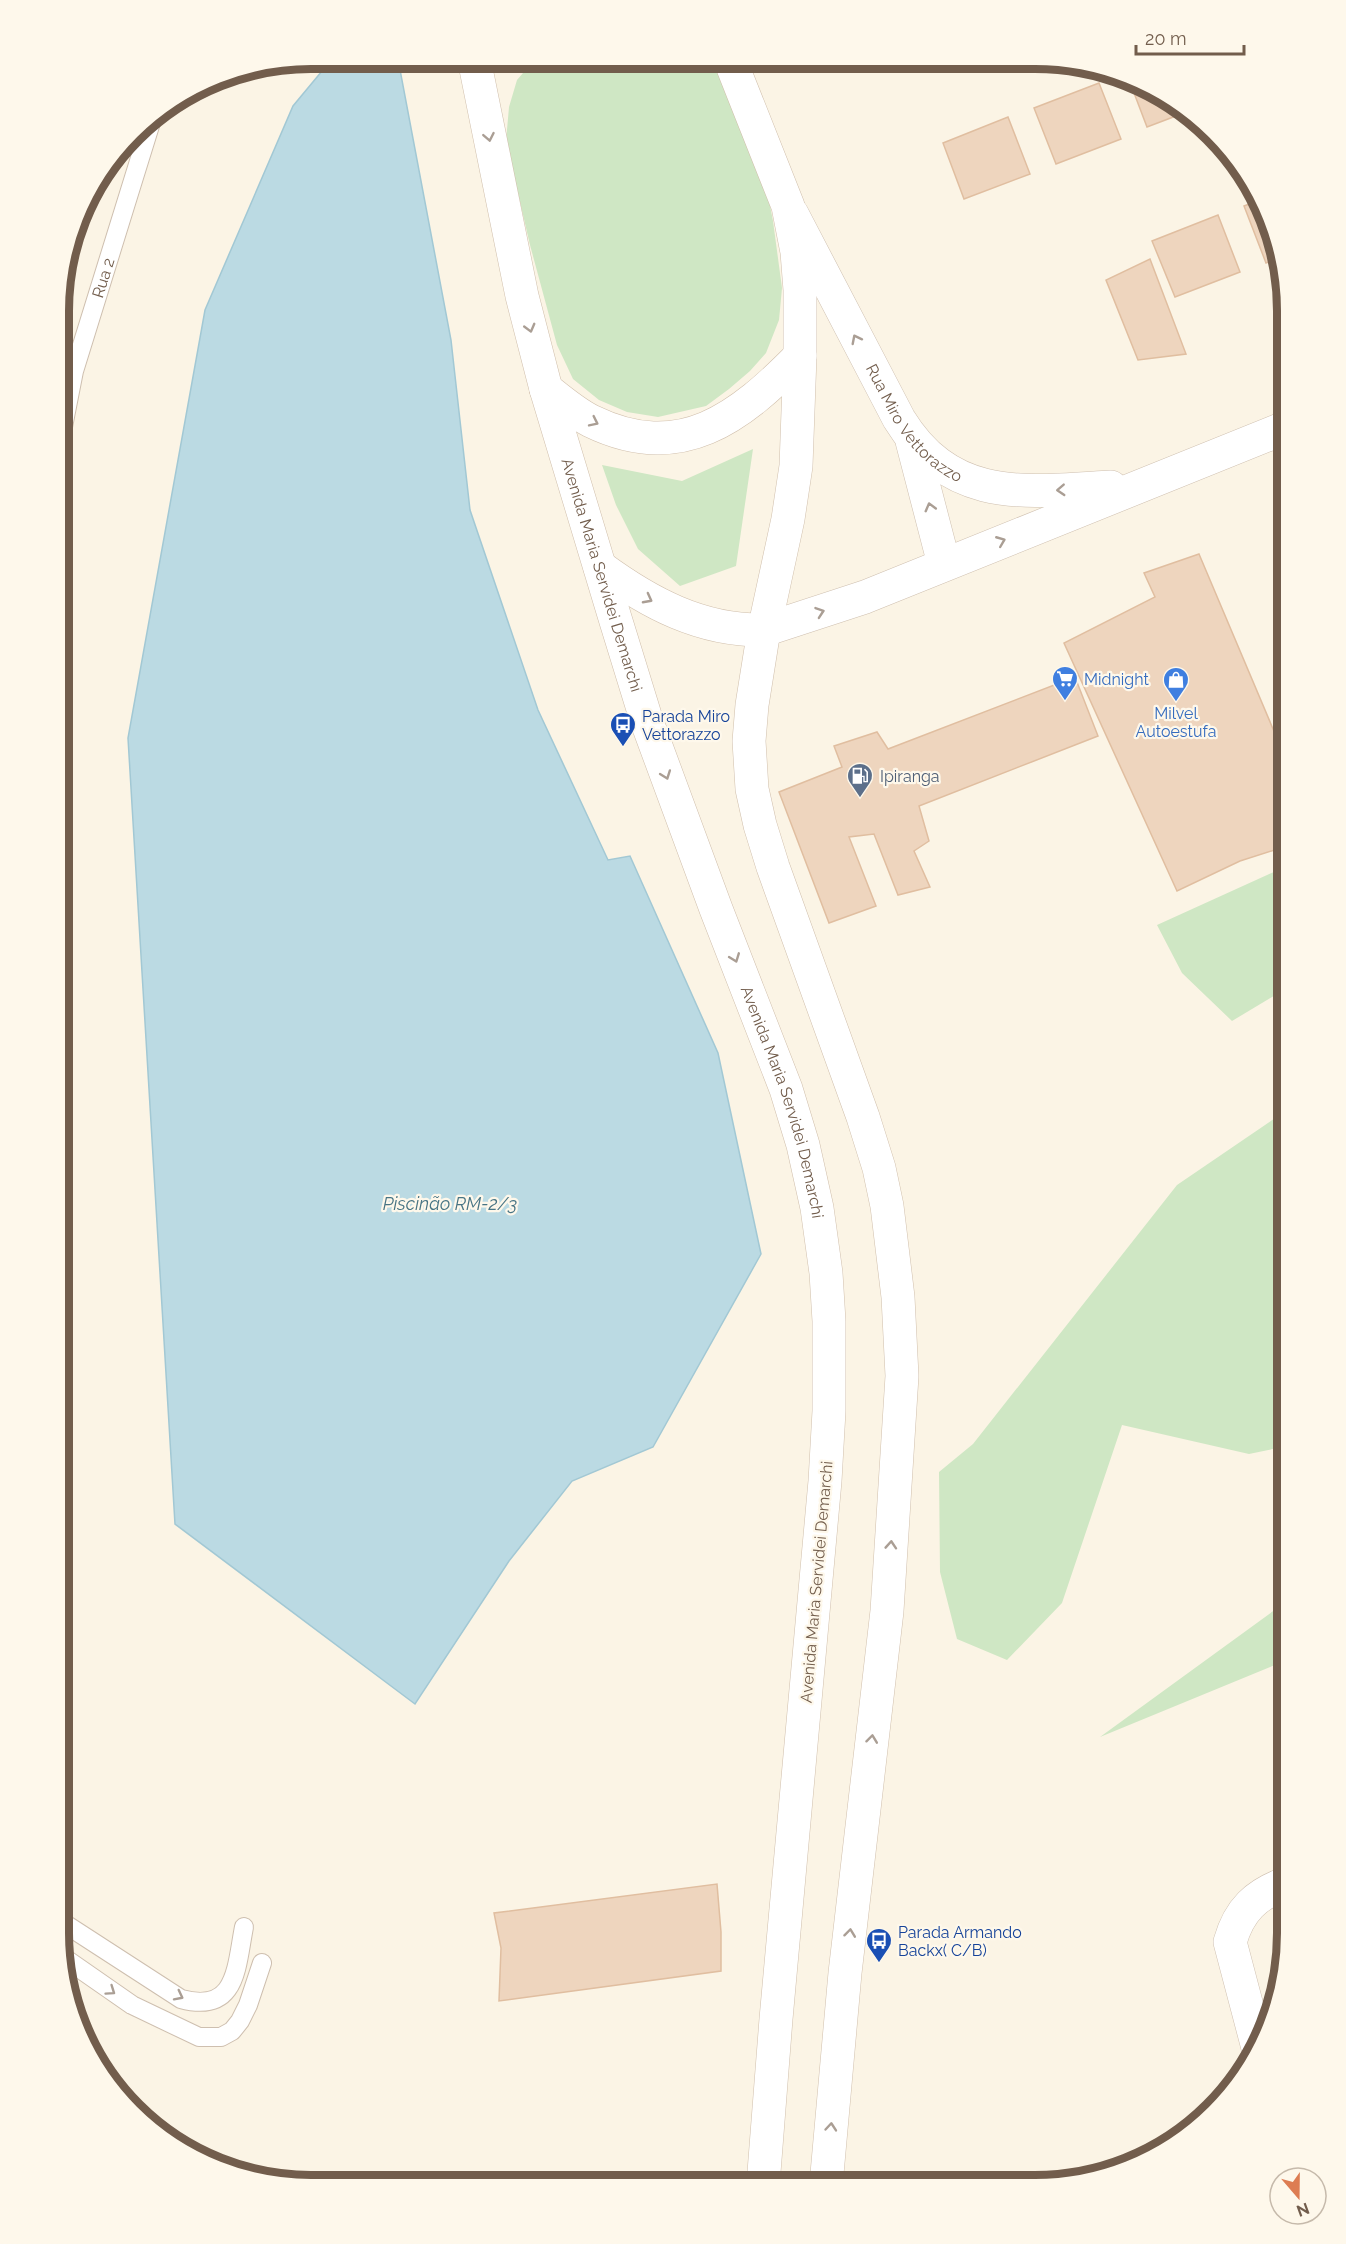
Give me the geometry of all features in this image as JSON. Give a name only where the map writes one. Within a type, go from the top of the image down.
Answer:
[{"type":"main road","name":"Avenida Maria Servidei Demarchi","points":[[476,69],[522,296],[546,390],[647,722],[786,1089],[803,1145],[817,1208],[826,1273],[829,1321],[829,1411],[825,1481],[764,2175]]},
{"type":"main road","points":[[480,92],[494,69]]},
{"type":"main road","points":[[734,69],[788,206],[798,271],[800,356],[796,466],[752,705],[749,741],[752,789],[773,867],[863,1117],[879,1168],[893,1248],[901,1364],[887,1611],[845,1973],[827,2175]]},
{"type":"main road","name":"Rua Miro Vettorazzo","points":[[788,206],[912,441],[939,465],[978,484],[1012,491],[1140,486]]},
{"type":"main road","points":[[546,390],[590,421],[615,431],[635,436],[674,437],[693,434],[731,417],[762,393],[800,356]]},
{"type":"main road","name":"Rua Miro Vettorazzo","points":[[764,630],[865,597],[1277,431]]},
{"type":"main road","points":[[912,441],[944,564]]},
{"type":"main road","points":[[600,567],[646,598],[676,613],[734,629],[764,630]]},
{"type":"main road","points":[[1255,2035],[1230,1942],[1235,1925],[1246,1908],[1259,1897],[1277,1888]]},
{"type":"lane","name":"Rua 2","points":[[69,396],[74,371],[148,132]]},
{"type":"lane","points":[[69,1927],[181,1999],[198,2004],[212,2002],[222,1996],[230,1985],[244,1927]]},
{"type":"lane","points":[[71,1962],[132,2005],[199,2037],[221,2037],[232,2031],[248,2005],[262,1963]]},
{"type":"green space","points":[[526,69],[721,69],[761,160],[773,221],[782,288],[779,320],[766,353],[750,371],[706,406],[658,417],[627,412],[599,400],[573,379],[557,345],[530,245],[506,141],[509,107],[517,80]]},
{"type":"green space","points":[[753,449],[736,566],[680,586],[638,549],[616,505],[602,465],[682,481]]},
{"type":"green space","points":[[1277,871],[1277,994],[1232,1021],[1182,973],[1157,925]]},
{"type":"green space","points":[[1277,1117],[1277,1448],[1249,1454],[1122,1425],[1062,1603],[1007,1660],[957,1639],[940,1572],[939,1472],[973,1444],[1177,1185]]},
{"type":"green space","points":[[1277,1608],[1277,1664],[1100,1737]]},
{"type":"water","name":"Piscinão RM-2/3","points":[[324,69],[400,69],[451,340],[470,510],[538,710],[608,860],[630,856],[718,1053],[761,1254],[653,1447],[572,1481],[509,1561],[415,1704],[175,1524],[128,738],[205,310],[293,106]]},
{"type":"building","points":[[1099,83],[1121,139],[1056,164],[1034,108]]},
{"type":"building","points":[[1133,89],[1177,115],[1147,127]]},
{"type":"building","points":[[1008,117],[1030,174],[964,199],[943,143]]},
{"type":"building","points":[[1252,203],[1259,218],[1272,261],[1266,263],[1244,206]]},
{"type":"building","points":[[1218,215],[1240,272],[1175,297],[1152,241]]},
{"type":"building","points":[[1150,259],[1186,354],[1138,360],[1106,280]]},
{"type":"building","name":"Milvel Autoestufa","points":[[1199,554],[1277,738],[1277,849],[1240,861],[1177,891],[1064,643],[1155,597],[1144,573]]},
{"type":"building","name":"Ipiranga","points":[[1075,677],[1098,736],[919,806],[929,841],[914,851],[930,887],[898,895],[874,834],[849,837],[876,906],[829,923],[779,792],[842,767],[834,746],[877,732],[888,749]]},
{"type":"building","points":[[717,1884],[721,1971],[499,2001],[501,1948],[494,1913]]},
{"type":"place","name":"Midnight","points":[[1065,702]]},
{"type":"place","name":"Milvel Autoestufa","points":[[1176,703]]},
{"type":"place","name":"Parada Miro Vettorazzo","points":[[623,748]]},
{"type":"place","name":"Ipiranga","points":[[860,799]]},
{"type":"place","name":"Parada Armando Backx( C/B)","points":[[879,1964]]}]
